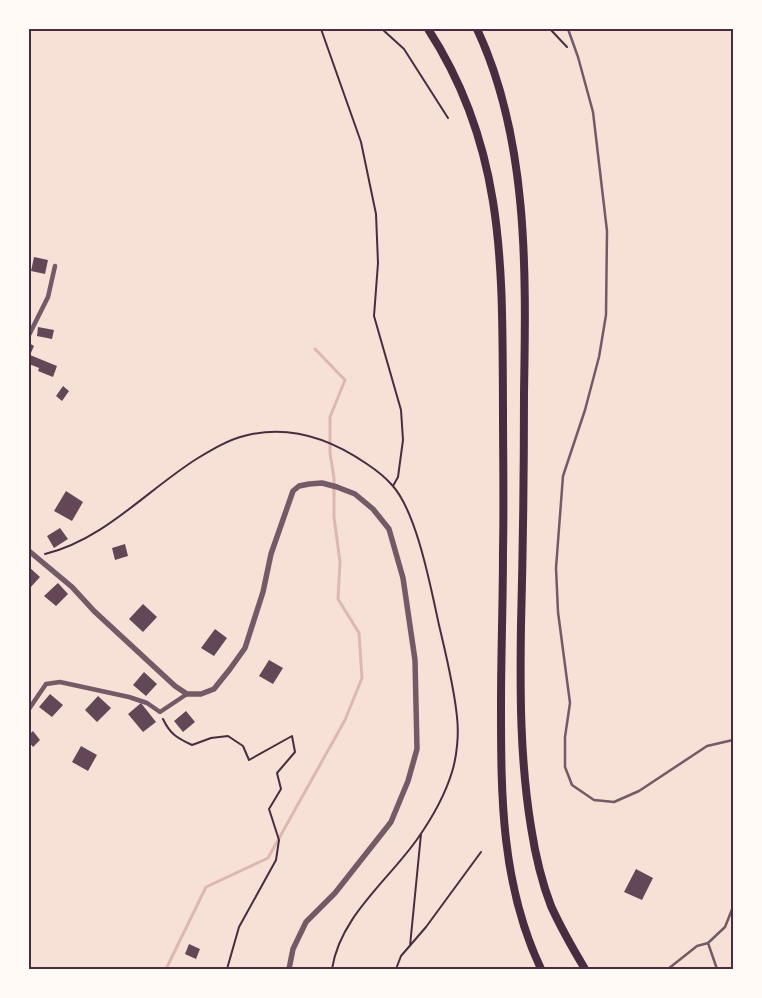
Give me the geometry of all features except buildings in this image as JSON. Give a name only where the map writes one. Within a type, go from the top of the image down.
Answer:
[{"type":"highway","points":[[428,29],[456,79],[475,125],[489,175],[498,226],[502,314],[504,550],[501,657],[501,785],[509,866],[521,918],[541,969]]},
{"type":"highway","points":[[477,29],[494,67],[506,110],[520,197],[525,342],[520,706],[525,788],[536,860],[551,905],[569,944],[585,969]]},
{"type":"street","points":[[29,335],[48,297],[55,266]]},
{"type":"street","points":[[31,554],[72,587],[94,611],[175,686],[187,694],[201,694],[214,688],[245,648],[263,592],[271,554],[293,490],[299,486],[310,484],[328,485],[355,494],[373,509],[388,529],[403,578],[415,660],[417,749],[408,781],[391,822],[335,893],[306,922],[293,949],[289,969]]},
{"type":"street","points":[[29,709],[46,684],[60,682],[129,696],[147,703],[160,712],[187,694]]},
{"type":"lane","points":[[568,29],[593,112],[607,231],[606,316],[599,357],[585,410],[563,476],[561,495],[556,568],[558,612],[570,703],[565,767],[572,786],[594,800],[614,802],[639,791],[707,746],[733,740]]},
{"type":"lane","points":[[668,969],[697,946],[708,943],[725,927],[733,907]]},
{"type":"lane","points":[[708,943],[717,969]]},
{"type":"path","points":[[321,29],[361,142],[376,214],[378,263],[374,316],[401,410],[403,440],[398,477],[393,486]]},
{"type":"path","points":[[382,29],[404,49],[448,118]]},
{"type":"path","points":[[550,29],[578,57]]},
{"type":"path","points":[[31,554],[46,554],[64,549],[91,536],[113,522],[188,465],[218,446],[244,436],[274,432],[304,434],[335,444],[381,474],[393,486],[410,519],[427,569],[452,678],[458,718],[456,749],[452,772],[439,803],[422,832],[364,902],[342,938],[332,969]]},
{"type":"path","points":[[160,712],[176,738],[192,744],[211,738],[228,736],[243,746],[249,760],[292,736],[295,752],[277,773],[281,790],[269,809],[279,840],[276,860],[239,927],[227,969]]},
{"type":"path","points":[[410,946],[422,832]]},
{"type":"path","points":[[396,969],[402,956],[426,927],[481,852]]},
{"type":"waterway","points":[[166,969],[206,887],[268,858],[345,720],[362,678],[359,633],[338,599],[340,562],[334,517],[334,478],[330,453],[330,417],[345,380],[315,349]]}]
